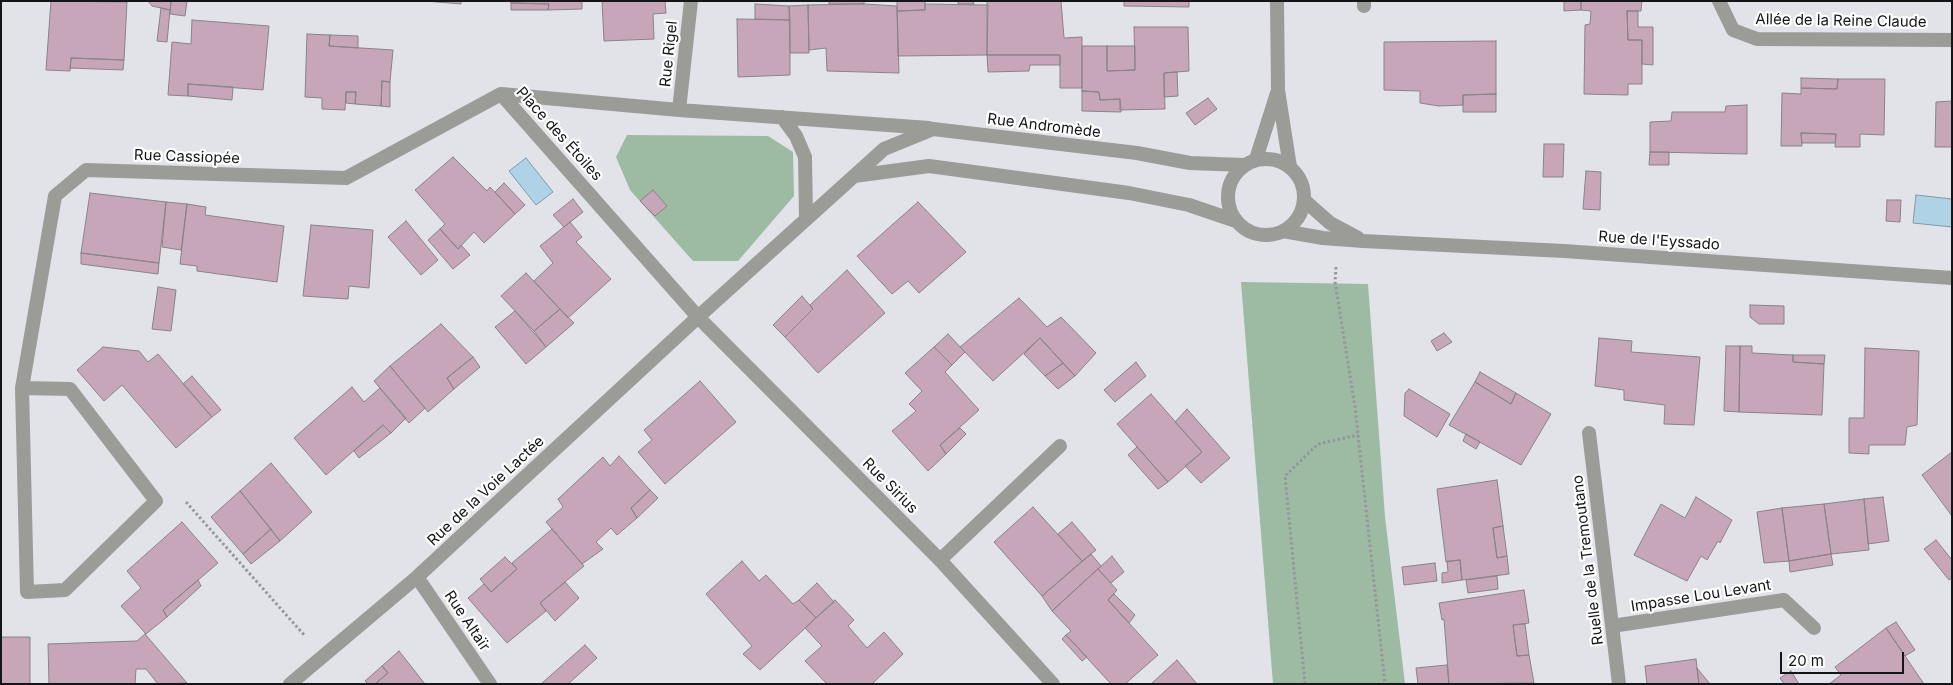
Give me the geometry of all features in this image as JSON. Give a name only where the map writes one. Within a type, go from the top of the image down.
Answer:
[{"type":"street","name":"Rue Rigel","points":[[679,110],[692,1]]},
{"type":"street","points":[[1277,1],[1278,90],[1290,166],[1302,182],[1304,200],[1301,213],[1293,224],[1284,231],[1271,235],[1258,234],[1246,230],[1236,221],[1230,210],[1227,197],[1229,184],[1250,162],[1278,90]]},
{"type":"street","name":"Allée de la Reine Claude","points":[[1719,1],[1733,30],[1757,39],[1952,40]]},
{"type":"street","name":"Place des Étoiles","points":[[501,94],[679,110],[933,129]]},
{"type":"street","name":"Place des Étoiles","points":[[501,94],[698,317]]},
{"type":"street","name":"Rue Cassiopée","points":[[156,501],[65,590],[27,592],[22,388],[55,196],[86,170],[346,178],[501,94]]},
{"type":"street","points":[[782,117],[796,136],[805,157],[806,218]]},
{"type":"street","points":[[698,317],[806,218],[884,150],[933,129]]},
{"type":"street","name":"Rue Andromède","points":[[933,129],[1137,154],[1190,163],[1250,162]]},
{"type":"street","points":[[1250,162],[1268,158],[1290,166]]},
{"type":"street","points":[[854,176],[929,166],[1129,192],[1189,205],[1236,221]]},
{"type":"street","name":"Rue de l'Eyssado","points":[[1304,200],[1330,223],[1363,241]]},
{"type":"street","name":"Rue de l'Eyssado","points":[[1284,231],[1363,241],[1564,251],[1952,278]]},
{"type":"street","name":"Rue Sirius","points":[[698,317],[940,560],[1053,684]]},
{"type":"street","name":"Rue de la Voie Lactée","points":[[290,684],[417,578],[698,317]]},
{"type":"street","points":[[22,388],[70,389],[156,501]]},
{"type":"street","name":"Ruelle de la Tremoutano","points":[[1589,433],[1619,684]]},
{"type":"street","points":[[940,560],[1060,446]]},
{"type":"street","name":"Rue Altaïr","points":[[417,578],[490,684]]},
{"type":"street","name":"Impasse Lou Levant","points":[[1612,626],[1784,600],[1814,628]]},
{"type":"path","points":[[1338,239],[1335,282],[1358,435],[1385,684]]},
{"type":"path","points":[[1306,684],[1285,476],[1318,444],[1358,435]]},
{"type":"path","points":[[156,501],[173,488],[324,656]]},
{"type":"green space","points":[[627,135],[768,136],[793,152],[794,196],[738,261],[693,261],[630,190],[616,157]]},
{"type":"green space","points":[[1241,282],[1368,284],[1385,517],[1405,684],[1273,684]]},
{"type":"water","points":[[526,158],[553,192],[536,205],[509,171]]},
{"type":"water","points":[[1916,195],[1952,199],[1952,227],[1913,223]]},
{"type":"building","points":[[51,1],[127,2],[124,60],[71,58],[70,71],[46,70]]},
{"type":"building","points":[[148,1],[171,1],[170,10],[152,6]]},
{"type":"building","points":[[171,1],[187,1],[185,16],[170,14]]},
{"type":"building","points":[[425,1],[461,1],[461,4]]},
{"type":"building","points":[[511,1],[582,1],[582,9],[548,10],[549,4],[511,3]]},
{"type":"building","points":[[602,1],[665,1],[666,13],[653,14],[654,39],[604,41]]},
{"type":"building","points":[[829,1],[864,1],[864,4],[829,4]]},
{"type":"building","points":[[897,1],[925,1],[925,10],[897,11]]},
{"type":"building","points":[[958,1],[973,1],[974,4],[958,4]]},
{"type":"building","points":[[987,1],[1061,1],[1064,38],[1082,37],[1082,88],[1060,88],[1060,55],[987,55]]},
{"type":"building","points":[[1124,1],[1189,1],[1189,7],[1124,6]]},
{"type":"building","points":[[1564,1],[1581,1],[1581,10],[1564,11]]},
{"type":"building","points":[[1581,1],[1642,1],[1641,11],[1627,11],[1628,40],[1642,40],[1642,84],[1628,84],[1628,95],[1584,94],[1585,25],[1590,24],[1591,11],[1581,10]]},
{"type":"building","points":[[511,3],[549,4],[548,10],[511,10]]},
{"type":"building","points":[[755,4],[789,6],[790,20],[755,19]]},
{"type":"building","points":[[864,4],[897,6],[899,73],[827,71],[826,48],[809,50],[808,5]]},
{"type":"building","points":[[925,4],[988,5],[987,55],[898,56],[897,11],[925,10]]},
{"type":"building","points":[[808,5],[809,53],[790,53],[789,6]]},
{"type":"building","points":[[161,8],[170,10],[167,42],[157,41]]},
{"type":"building","points":[[1627,11],[1638,11],[1638,27],[1653,27],[1653,65],[1642,64],[1642,40],[1628,40]]},
{"type":"building","points":[[737,19],[790,20],[790,75],[738,77]]},
{"type":"building","points":[[192,20],[269,26],[263,90],[188,84],[188,96],[168,95],[172,42],[191,44]]},
{"type":"building","points":[[1134,27],[1188,27],[1189,71],[1164,73],[1165,109],[1120,110],[1120,99],[1100,100],[1099,92],[1082,91],[1082,46],[1107,46],[1107,71],[1135,70]]},
{"type":"building","points":[[307,34],[330,35],[329,46],[393,50],[390,82],[382,81],[381,106],[355,104],[356,92],[346,92],[345,110],[322,109],[322,98],[305,97]]},
{"type":"building","points":[[330,35],[358,36],[358,48],[329,46]]},
{"type":"building","points":[[1496,41],[1496,94],[1463,95],[1463,105],[1439,106],[1420,103],[1420,91],[1384,90],[1384,42]]},
{"type":"building","points":[[1107,46],[1135,46],[1135,70],[1107,71]]},
{"type":"building","points":[[987,55],[1060,55],[1060,65],[1030,65],[1029,71],[988,72]]},
{"type":"building","points":[[71,58],[124,60],[123,70],[70,68]]},
{"type":"building","points":[[1177,72],[1178,96],[1164,97],[1164,73]]},
{"type":"building","points":[[1801,78],[1838,79],[1837,89],[1801,88]]},
{"type":"building","points":[[1838,79],[1885,79],[1884,135],[1860,134],[1860,147],[1835,147],[1836,134],[1801,133],[1802,146],[1781,146],[1782,93],[1801,94],[1801,88],[1837,89]]},
{"type":"building","points":[[382,81],[390,82],[390,107],[381,106]]},
{"type":"building","points":[[188,84],[233,87],[232,100],[188,96]]},
{"type":"building","points":[[1082,91],[1099,92],[1100,100],[1120,99],[1121,112],[1082,111]]},
{"type":"building","points":[[346,92],[356,92],[355,104],[346,103]]},
{"type":"building","points":[[1496,94],[1496,112],[1463,112],[1463,95]]},
{"type":"building","points":[[1208,98],[1217,109],[1195,125],[1186,113]]},
{"type":"building","points":[[1952,101],[1952,147],[1935,147],[1936,102]]},
{"type":"building","points":[[1747,105],[1747,154],[1650,152],[1650,122],[1671,121],[1672,112],[1725,112],[1726,106]]},
{"type":"building","points":[[1801,133],[1836,134],[1835,143],[1802,143]]},
{"type":"building","points":[[1544,144],[1564,144],[1563,177],[1543,177]]},
{"type":"building","points":[[1650,152],[1669,152],[1669,165],[1649,165]]},
{"type":"building","points":[[453,157],[487,191],[490,187],[515,214],[484,243],[474,232],[458,249],[440,229],[445,224],[415,190]]},
{"type":"building","points":[[1586,171],[1601,172],[1600,210],[1583,209]]},
{"type":"building","points":[[504,183],[525,205],[515,214],[495,192]]},
{"type":"building","points":[[653,190],[667,206],[655,216],[640,201]]},
{"type":"building","points":[[90,193],[166,202],[159,263],[81,253]]},
{"type":"building","points":[[573,199],[583,212],[564,227],[553,215]]},
{"type":"building","points":[[1887,200],[1901,200],[1900,222],[1886,221]]},
{"type":"building","points":[[166,202],[187,204],[181,250],[162,247]]},
{"type":"building","points":[[918,202],[966,252],[919,293],[908,281],[892,294],[857,256]]},
{"type":"building","points":[[187,204],[206,207],[205,215],[284,226],[277,282],[197,271],[197,266],[180,264]]},
{"type":"building","points":[[406,221],[438,260],[421,275],[388,237]]},
{"type":"building","points":[[570,222],[582,237],[576,242],[611,279],[568,318],[534,281],[553,263],[540,246]]},
{"type":"building","points":[[311,225],[373,230],[369,288],[349,286],[348,299],[303,296]]},
{"type":"building","points":[[440,229],[458,249],[461,245],[470,255],[453,269],[428,240]]},
{"type":"building","points":[[81,253],[159,263],[158,274],[81,264]]},
{"type":"building","points":[[847,270],[885,313],[818,373],[785,337],[813,309],[810,305]]},
{"type":"building","points":[[526,273],[560,309],[534,331],[501,296]]},
{"type":"building","points":[[158,287],[176,290],[171,331],[152,329]]},
{"type":"building","points":[[802,296],[813,309],[785,337],[773,325]]},
{"type":"building","points":[[1019,298],[1047,327],[1061,317],[1096,353],[1075,376],[1040,338],[993,381],[960,347]]},
{"type":"building","points":[[1750,305],[1784,306],[1784,324],[1759,324],[1750,317]]},
{"type":"building","points":[[560,309],[574,323],[546,347],[534,331]]},
{"type":"building","points":[[515,311],[546,347],[526,364],[495,327]]},
{"type":"building","points":[[441,324],[473,357],[447,378],[454,389],[428,412],[390,366]]},
{"type":"building","points":[[1444,333],[1452,342],[1437,351],[1431,341]]},
{"type":"building","points":[[948,334],[965,352],[952,365],[934,347]]},
{"type":"building","points":[[1040,338],[1063,363],[1045,376],[1024,354]]},
{"type":"building","points":[[1599,338],[1632,341],[1631,352],[1700,357],[1694,425],[1664,424],[1665,405],[1624,400],[1624,390],[1595,386]]},
{"type":"building","points":[[1726,346],[1740,346],[1739,412],[1724,411]]},
{"type":"building","points":[[1740,346],[1752,346],[1752,353],[1793,355],[1793,362],[1824,364],[1822,415],[1739,412]]},
{"type":"building","points":[[103,347],[139,351],[148,362],[158,354],[212,417],[176,448],[122,385],[104,401],[77,370]]},
{"type":"building","points":[[934,347],[952,365],[945,372],[979,410],[940,445],[946,454],[928,471],[892,431],[916,411],[909,404],[922,391],[905,373]]},
{"type":"building","points":[[1865,348],[1919,351],[1917,425],[1907,427],[1905,445],[1869,445],[1869,454],[1849,453],[1849,418],[1864,418]]},
{"type":"building","points":[[1793,355],[1825,355],[1824,364],[1793,362]]},
{"type":"building","points":[[473,357],[480,367],[454,389],[447,378]]},
{"type":"building","points":[[1136,362],[1146,376],[1115,402],[1104,390]]},
{"type":"building","points":[[1063,363],[1075,376],[1058,389],[1045,376]]},
{"type":"building","points":[[390,366],[425,408],[409,423],[374,381]]},
{"type":"building","points":[[1480,372],[1516,393],[1511,404],[1475,382]]},
{"type":"building","points":[[192,376],[221,410],[212,417],[183,384]]},
{"type":"building","points":[[700,381],[736,422],[665,484],[638,452],[652,440],[644,430]]},
{"type":"building","points":[[1475,382],[1511,404],[1516,393],[1551,414],[1521,465],[1449,425]]},
{"type":"building","points":[[352,387],[364,402],[380,388],[406,418],[391,433],[383,425],[326,475],[294,438]]},
{"type":"building","points":[[1409,389],[1450,414],[1437,437],[1404,416],[1405,393]]},
{"type":"building","points":[[1151,394],[1202,452],[1168,482],[1117,424]]},
{"type":"building","points":[[1187,409],[1230,458],[1201,483],[1185,466],[1202,452],[1175,422]]},
{"type":"building","points":[[383,425],[391,433],[359,458],[354,451]]},
{"type":"building","points":[[960,428],[966,434],[946,454],[940,445]]},
{"type":"building","points":[[1466,434],[1480,442],[1476,449],[1463,441]]},
{"type":"building","points":[[1137,447],[1168,482],[1158,489],[1128,455]]},
{"type":"building","points":[[1952,452],[1952,516],[1922,475]]},
{"type":"building","points":[[619,456],[650,490],[631,508],[637,518],[617,535],[611,528],[596,542],[603,549],[582,564],[546,522],[563,507],[558,499],[603,457],[610,466]]},
{"type":"building","points":[[271,463],[312,512],[280,541],[240,491]]},
{"type":"building","points":[[1497,480],[1503,526],[1493,528],[1497,558],[1507,556],[1509,574],[1462,580],[1460,560],[1446,562],[1437,489]]},
{"type":"building","points":[[650,490],[658,498],[637,518],[631,508]]},
{"type":"building","points":[[240,491],[271,529],[243,554],[211,517]]},
{"type":"building","points":[[1696,497],[1732,520],[1720,543],[1718,541],[1707,560],[1701,556],[1687,581],[1634,555],[1661,504],[1685,518]]},
{"type":"building","points":[[1883,497],[1889,541],[1868,544],[1864,499]]},
{"type":"building","points":[[1864,499],[1869,550],[1831,554],[1824,504]]},
{"type":"building","points":[[1824,504],[1831,554],[1789,561],[1782,508]]},
{"type":"building","points":[[1033,507],[1082,561],[1042,596],[994,542]]},
{"type":"building","points":[[1782,508],[1789,561],[1764,563],[1757,512]]},
{"type":"building","points":[[182,522],[218,563],[163,610],[167,617],[146,634],[121,606],[141,588],[127,571]]},
{"type":"building","points":[[1072,522],[1096,550],[1082,561],[1058,534]]},
{"type":"building","points":[[1503,526],[1507,556],[1497,558],[1493,528]]},
{"type":"building","points":[[271,529],[280,541],[251,564],[243,554]]},
{"type":"building","points":[[552,529],[584,566],[540,603],[546,611],[507,643],[468,598],[484,584],[491,592],[517,569],[512,563]]},
{"type":"building","points":[[1936,540],[1952,560],[1952,578],[1949,580],[1924,549]]},
{"type":"building","points":[[1091,554],[1101,566],[1052,611],[1042,596]]},
{"type":"building","points":[[1831,554],[1833,565],[1790,572],[1789,561]]},
{"type":"building","points":[[1112,556],[1124,572],[1111,583],[1098,569]]},
{"type":"building","points":[[505,557],[517,569],[491,592],[480,579]]},
{"type":"building","points":[[1460,560],[1462,580],[1442,583],[1442,573],[1448,572],[1447,561]]},
{"type":"building","points":[[742,561],[759,581],[766,575],[793,604],[799,600],[816,618],[760,670],[743,654],[752,646],[706,594]]},
{"type":"building","points":[[1435,563],[1437,581],[1404,585],[1402,567]]},
{"type":"building","points":[[1098,569],[1117,590],[1108,600],[1158,655],[1125,684],[1111,684],[1066,635],[1071,631],[1052,611]]},
{"type":"building","points":[[1497,576],[1498,589],[1468,593],[1466,580]]},
{"type":"building","points":[[198,580],[201,586],[167,617],[163,610]]},
{"type":"building","points":[[565,582],[579,598],[555,621],[540,603]]},
{"type":"building","points":[[817,583],[834,602],[816,618],[799,600]]},
{"type":"building","points":[[1524,590],[1529,623],[1513,625],[1517,656],[1529,655],[1534,683],[1449,684],[1444,619],[1442,620],[1439,603]]},
{"type":"building","points":[[1114,594],[1135,615],[1129,623],[1108,600]]},
{"type":"building","points":[[835,600],[854,620],[848,626],[867,648],[884,632],[903,654],[872,684],[827,684],[805,661],[822,646],[805,628]]},
{"type":"building","points":[[1896,622],[1915,650],[1905,656],[1886,628]]},
{"type":"building","points":[[1525,624],[1529,655],[1517,656],[1513,625]]},
{"type":"building","points":[[1886,628],[1924,684],[1829,684],[1841,675],[1835,667]]},
{"type":"building","points":[[145,634],[187,683],[158,684],[146,669],[136,669],[135,684],[49,684],[48,644],[137,641]]},
{"type":"building","points":[[1066,635],[1087,657],[1082,661],[1062,639]]},
{"type":"building","points":[[1,637],[30,637],[30,684],[1,684]]},
{"type":"building","points":[[585,645],[597,658],[568,684],[541,684]]},
{"type":"building","points":[[399,651],[425,684],[375,684],[388,673],[382,666]]},
{"type":"building","points":[[1696,659],[1699,684],[1647,684],[1645,666]]},
{"type":"building","points":[[1177,660],[1197,684],[1151,684]]},
{"type":"building","points":[[1447,665],[1449,684],[1418,684],[1416,668]]},
{"type":"building","points":[[382,666],[388,673],[375,684],[368,684],[365,681]]},
{"type":"building","points":[[1697,668],[1710,684],[1699,684]]},
{"type":"building","points":[[1791,671],[1799,684],[1784,684],[1780,678]]}]
